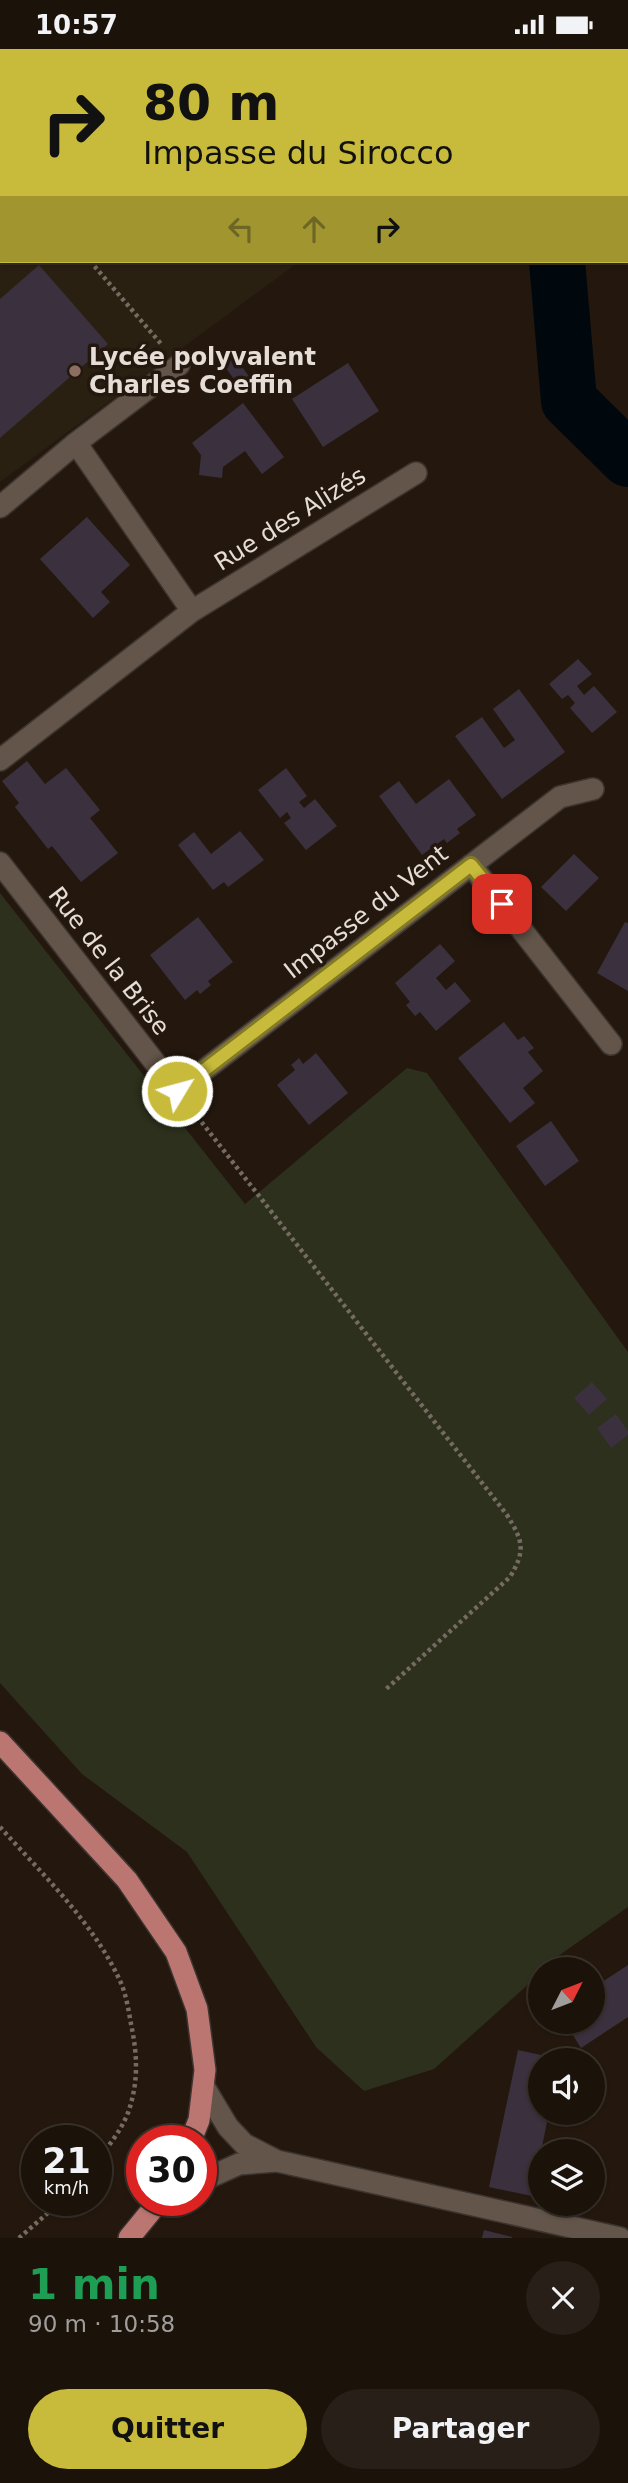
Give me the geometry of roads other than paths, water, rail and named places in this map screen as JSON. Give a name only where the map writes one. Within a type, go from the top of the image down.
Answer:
[{"type":"main road","points":[[0,1742],[127,1880],[176,1952],[197,2009],[205,2070],[197,2125]]},
{"type":"main road","points":[[129,2238],[149,2216]]},
{"type":"street","points":[[0,507],[76,443],[179,365]]},
{"type":"street","points":[[76,443],[192,611]]},
{"type":"street","name":"Rue des Alizés","points":[[0,760],[192,611],[416,473]]},
{"type":"street","name":"Impasse du Vent","points":[[177,1091],[560,797],[593,789]]},
{"type":"street","name":"Rue de la Brise","points":[[0,863],[177,1091]]},
{"type":"street","points":[[471,865],[611,1044]]},
{"type":"street","points":[[204,2087],[228,2127],[244,2144],[277,2161],[620,2238]]},
{"type":"street","points":[[217,2174],[239,2164],[277,2161]]},
{"type":"waterway","points":[[557,263],[569,401],[628,459]]},
{"type":"place","name":"Lycée polyvalent Charles Coeffin","points":[[75,371]]}]
